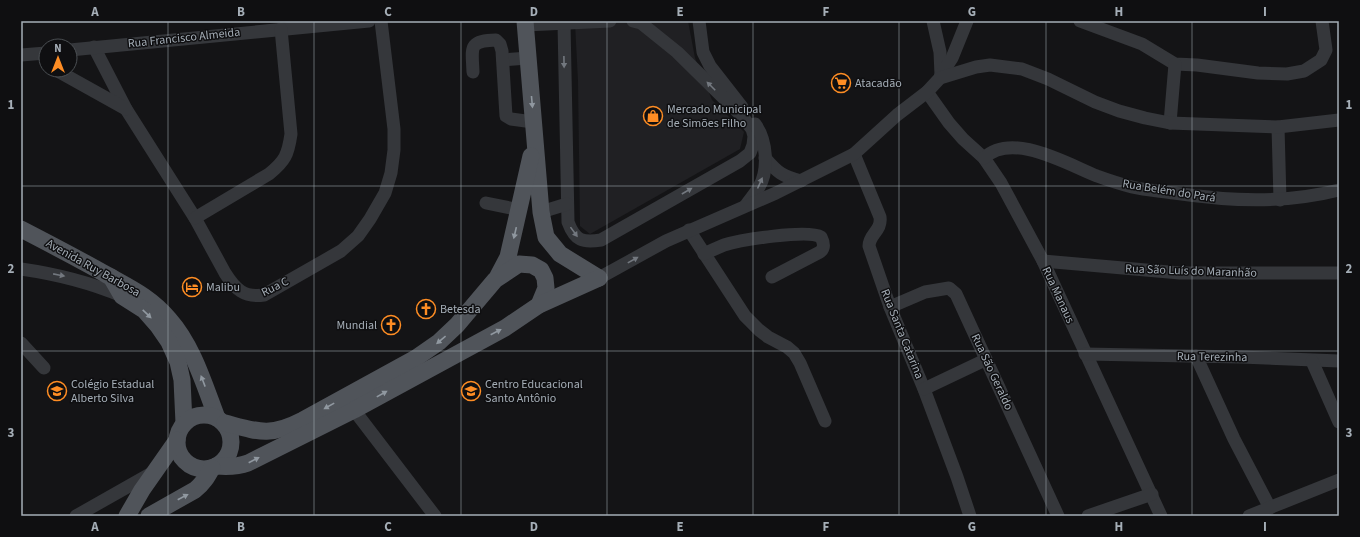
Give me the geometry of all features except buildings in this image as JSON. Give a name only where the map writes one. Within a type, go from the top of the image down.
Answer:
[{"type":"main road","points":[[526,23],[533,122],[541,204],[546,237],[560,254],[599,278]]},
{"type":"main road","points":[[126,514],[177,440],[179,432],[184,424],[190,419],[198,415],[208,415],[262,432],[288,428],[416,358],[440,342],[457,325],[495,280],[508,258],[535,140]]},
{"type":"main road","points":[[520,210],[541,204]]},
{"type":"main road","name":"Avenida Ruy Barbosa","points":[[21,229],[137,290],[156,304],[182,336],[197,364],[221,420]]},
{"type":"main road","points":[[495,280],[519,264],[532,264],[541,270],[545,278],[546,288],[539,305]]},
{"type":"main road","points":[[111,277],[122,296],[144,310],[169,342],[178,362],[184,424]]},
{"type":"main road","points":[[177,440],[181,456],[187,463],[199,468],[239,466],[248,463],[354,410],[505,328],[539,305],[599,278]]},
{"type":"main road","points":[[149,516],[202,485],[214,467],[224,460],[230,452],[232,442],[230,432],[221,420]]},
{"type":"street","name":"Rua Francisco Almeida","points":[[78,49],[369,21]]},
{"type":"street","name":"Rua C","points":[[94,47],[126,109],[195,218],[230,281],[241,292],[256,296],[264,295],[341,251],[358,236],[385,193],[391,173],[394,150],[394,129],[381,21]]},
{"type":"street","points":[[526,23],[610,21]]},
{"type":"street","points":[[564,23],[568,222],[576,237],[587,242],[601,240],[740,161],[750,153],[753,145],[754,136],[752,129],[742,116],[677,52],[641,23],[633,21]]},
{"type":"street","points":[[699,21],[703,52],[710,66],[759,129],[763,139],[765,158],[764,173],[760,187],[746,205]]},
{"type":"street","points":[[933,21],[940,52],[940,77]]},
{"type":"street","points":[[599,278],[689,230],[801,181],[854,154],[897,115],[927,92],[940,77],[952,58],[967,21]]},
{"type":"street","points":[[1080,21],[1142,44],[1175,64],[1197,65],[1258,73],[1287,74],[1304,71],[1321,60],[1326,50],[1322,21]]},
{"type":"street","points":[[195,218],[269,174],[286,158],[291,134],[281,29]]},
{"type":"street","points":[[473,72],[472,51],[474,46],[480,41],[496,40],[500,44],[503,60],[506,116],[511,119],[533,122]]},
{"type":"street","points":[[677,52],[703,52]]},
{"type":"street","points":[[25,55],[38,54]]},
{"type":"street","points":[[25,55],[38,61]]},
{"type":"street","points":[[503,60],[528,58]]},
{"type":"street","points":[[1170,123],[1175,64]]},
{"type":"street","points":[[940,77],[976,67],[990,65],[1022,69],[1048,79],[1094,102],[1119,111],[1170,123],[1278,127],[1339,120]]},
{"type":"street","points":[[70,78],[126,109]]},
{"type":"street","name":"Rua Manaus","points":[[927,92],[949,123],[963,139],[984,158],[998,179],[1043,261],[1161,516]]},
{"type":"street","points":[[1278,127],[1280,200]]},
{"type":"street","name":"Rua Belém do Pará","points":[[984,158],[988,153],[999,149],[1021,148],[1082,168],[1096,176],[1131,187],[1209,198],[1256,201],[1280,200],[1319,195],[1339,190]]},
{"type":"street","name":"Rua Santa Catarina","points":[[854,154],[880,217],[880,225],[869,243],[890,307],[924,389],[970,516]]},
{"type":"street","points":[[765,158],[773,168],[783,176],[801,181]]},
{"type":"street","points":[[486,203],[520,210]]},
{"type":"street","points":[[541,204],[567,204]]},
{"type":"street","points":[[689,230],[745,316],[768,337],[787,347],[794,353],[800,363],[824,421]]},
{"type":"street","points":[[704,254],[724,245],[762,237],[812,234],[820,237],[823,250],[772,277]]},
{"type":"street","name":"Rua São Luís do Maranhão","points":[[1043,261],[1180,272],[1339,273]]},
{"type":"street","points":[[21,269],[71,278],[103,288],[122,296]]},
{"type":"street","points":[[21,278],[40,272]]},
{"type":"street","name":"Rua São Geraldo","points":[[890,307],[924,292],[950,288],[956,294],[985,360],[1058,516]]},
{"type":"street","points":[[21,343],[44,368]]},
{"type":"street","name":"Rua Terezinha","points":[[1085,354],[1241,357],[1339,361]]},
{"type":"street","points":[[1196,356],[1234,439],[1270,508]]},
{"type":"street","points":[[924,389],[985,360]]},
{"type":"street","points":[[1312,361],[1339,422]]},
{"type":"street","points":[[354,410],[435,516]]},
{"type":"street","points":[[76,516],[156,471]]},
{"type":"street","points":[[1249,516],[1339,480]]},
{"type":"street","points":[[1088,516],[1152,494]]},
{"type":"shaded area","name":"Mercado Municipal de Simões Filho","points":[[544,21],[688,21],[695,58],[712,100],[744,132],[740,149],[590,234],[580,226],[578,81],[575,23]]},
{"type":"place","name":"Atacadão","points":[[841,83]]},
{"type":"place","name":"Mercado Municipal de Simões Filho","points":[[653,116]]},
{"type":"place","name":"Malibu","points":[[192,287]]},
{"type":"place","name":"Betesda","points":[[426,309]]},
{"type":"place","name":"Mundial","points":[[391,325]]},
{"type":"place","name":"Colégio Estadual Alberto Silva","points":[[57,391]]},
{"type":"place","name":"Centro Educacional Santo Antônio","points":[[471,391]]}]
